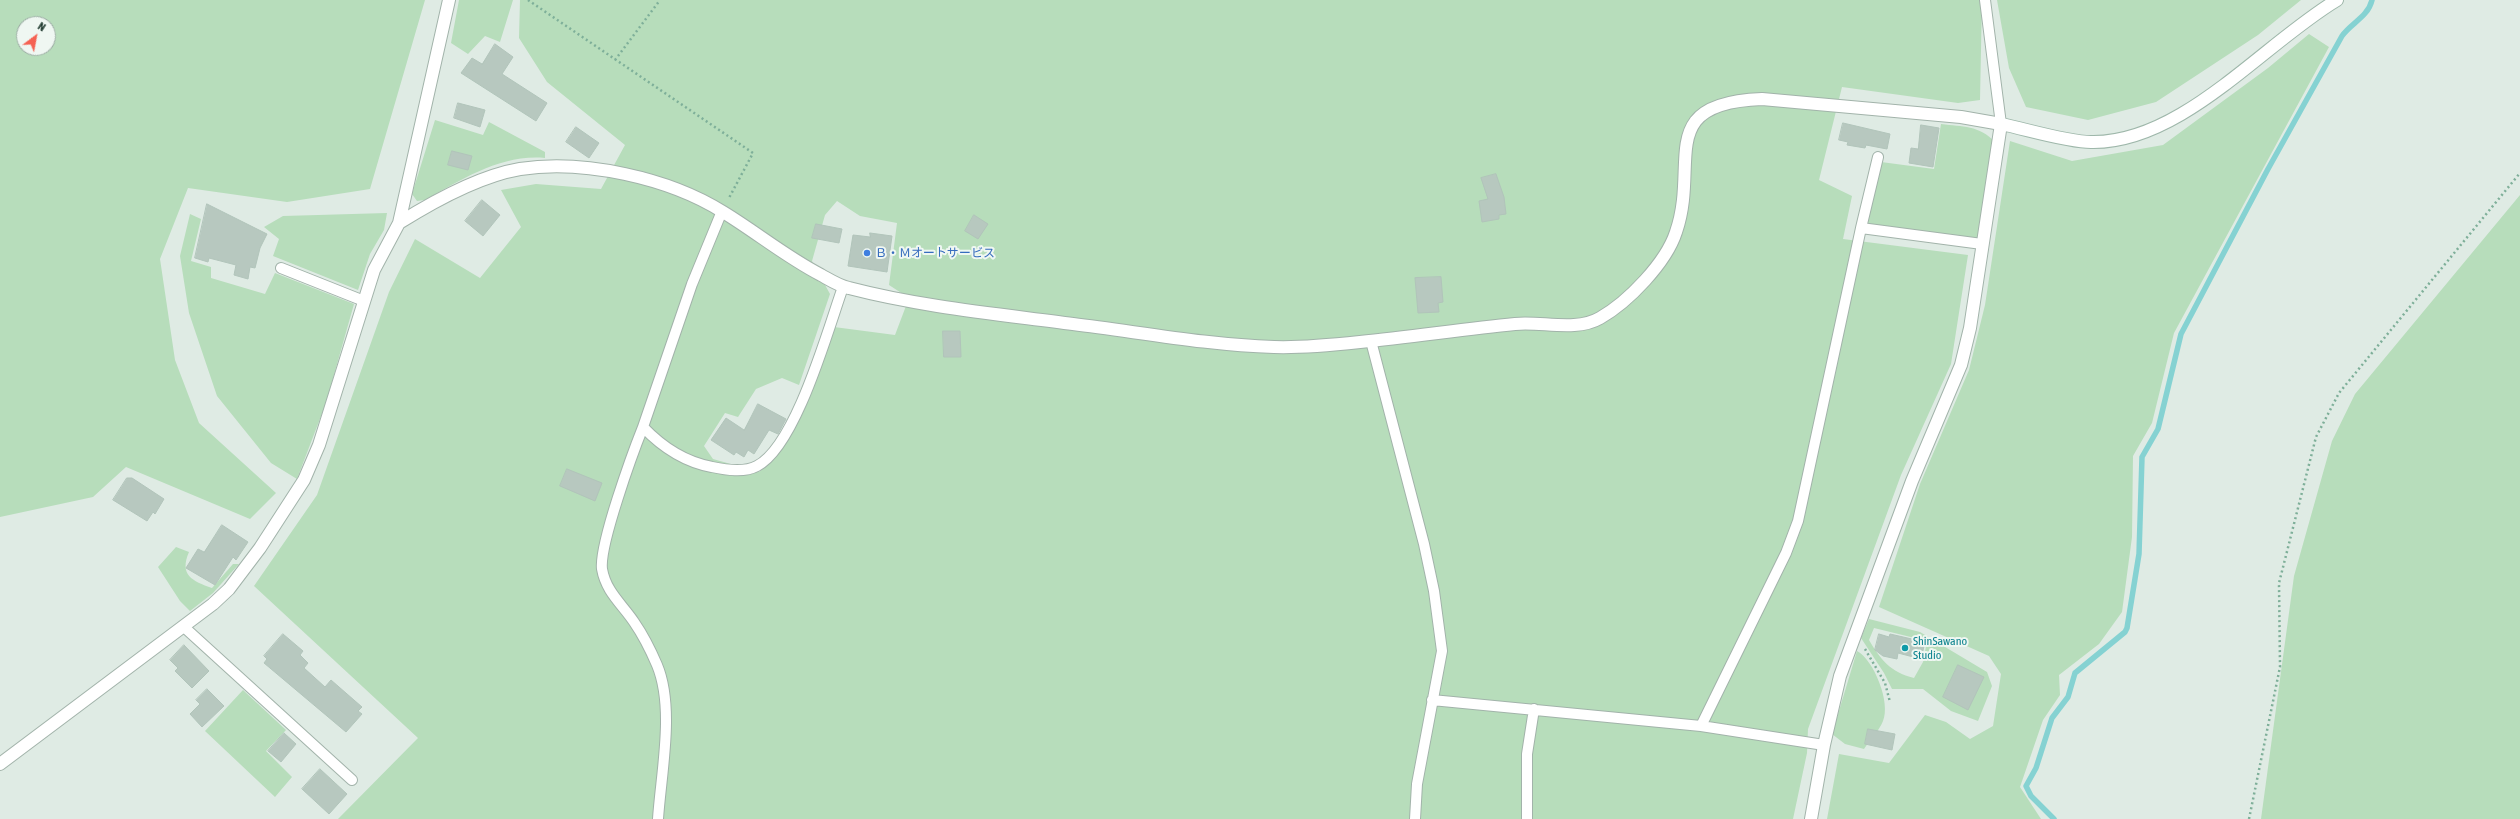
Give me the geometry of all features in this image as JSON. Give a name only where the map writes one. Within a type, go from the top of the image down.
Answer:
[{"type":"street","points":[[0,764],[34,736],[184,627],[213,604],[238,578],[304,480],[319,445],[364,301],[381,254],[399,223],[449,0]]},
{"type":"street","points":[[399,223],[469,185],[519,169],[568,167],[619,172],[678,191],[722,211],[796,262],[843,287],[908,302],[1193,340],[1276,348],[1371,341],[1520,323],[1580,324],[1598,320],[1637,288],[1663,259],[1677,232],[1682,200],[1686,139],[1695,119],[1721,104],[1733,100],[1762,99],[1961,117],[2091,142],[2126,137],[2149,131],[2179,116],[2207,98],[2309,17],[2337,0]]},
{"type":"street","points":[[1811,819],[1824,744],[1840,676],[1912,481],[1961,364],[1970,328],[2001,124]]},
{"type":"lane","points":[[1985,0],[2001,124]]},
{"type":"lane","points":[[1701,726],[1786,553],[1798,521],[1861,228],[1878,157]]},
{"type":"lane","points":[[658,819],[666,718],[664,693],[657,667],[635,623],[608,590],[602,568],[604,547],[632,455],[692,284],[722,211]]},
{"type":"lane","points":[[1861,228],[1982,244]]},
{"type":"lane","points":[[281,268],[364,301]]},
{"type":"lane","points":[[643,426],[658,443],[700,465],[743,470],[758,466],[772,454],[795,418],[843,287]]},
{"type":"lane","points":[[1371,341],[1434,591],[1442,651],[1417,784],[1415,819]]},
{"type":"lane","points":[[184,627],[352,780]]},
{"type":"lane","points":[[1432,700],[1701,726],[1824,744]]},
{"type":"lane","points":[[1527,819],[1527,754],[1534,709]]},
{"type":"path","points":[[528,0],[614,60],[753,153],[722,211]]},
{"type":"path","points":[[614,60],[660,0]]},
{"type":"path","points":[[2249,819],[2280,667],[2279,583],[2316,437],[2339,393],[2520,174]]},
{"type":"path","points":[[1854,637],[1873,660],[1884,683],[1890,702]]},
{"type":"green space","points":[[0,0],[425,0],[370,189],[287,202],[188,188],[160,259],[175,360],[199,423],[276,493],[250,519],[126,467],[93,497],[0,517]]},
{"type":"green space","points":[[459,0],[513,0],[500,42],[485,36],[468,54],[451,43]]},
{"type":"green space","points":[[520,0],[1982,0],[1980,100],[1958,103],[1842,87],[1819,180],[1852,196],[1843,239],[1968,255],[1951,364],[1901,475],[1808,729],[1807,753],[1793,819],[338,819],[418,738],[254,586],[317,495],[389,292],[415,239],[480,278],[521,227],[501,190],[536,184],[601,189],[625,145],[547,82],[519,38]],"holes":[[[837,201],[860,216],[897,223],[889,285],[909,298],[895,335],[834,327],[806,405],[787,441],[774,457],[759,472],[713,459],[704,446],[725,413],[738,417],[756,389],[782,378],[799,385],[830,294],[812,261],[825,215]]]},
{"type":"green space","points":[[1997,0],[2301,0],[2258,35],[2156,102],[2088,120],[2026,107],[2009,68]]},
{"type":"green space","points":[[2309,34],[2329,47],[2174,333],[2152,423],[2133,456],[2132,537],[2122,612],[2099,644],[2059,675],[2060,695],[2043,720],[2020,787],[2041,819],[1827,819],[1839,754],[1889,763],[1925,715],[1946,722],[1970,739],[1993,726],[2001,674],[1989,656],[1879,607],[1920,484],[1969,370],[1985,305],[2010,141],[2072,161],[2163,145],[2268,68]]},
{"type":"green space","points":[[435,120],[483,135],[489,122],[545,152],[545,158],[513,160],[498,164],[468,176],[425,200],[417,201],[412,194]]},
{"type":"green space","points":[[1941,124],[1970,128],[1983,132],[1995,142],[1978,239],[1867,224],[1881,162],[1934,169]]},
{"type":"green space","points":[[2520,195],[2520,819],[2261,819],[2294,576],[2332,441],[2355,394]]},
{"type":"green space","points":[[387,213],[384,230],[370,254],[358,290],[273,256],[279,239],[264,227],[283,216]]},
{"type":"green space","points":[[190,214],[201,219],[191,261],[211,267],[211,278],[265,294],[275,273],[354,304],[326,403],[297,479],[271,463],[217,396],[189,313],[180,256]]},
{"type":"green space","points":[[176,547],[189,552],[186,560],[186,566],[189,576],[193,580],[212,588],[233,564],[239,564],[213,593],[190,611],[180,601],[158,567]]},
{"type":"green space","points":[[1869,619],[1920,632],[1987,672],[1992,686],[1978,721],[1951,711],[1923,689],[1892,689],[1884,673],[1861,638]],"holes":[[[1874,628],[1927,641],[1923,662],[1914,678],[1892,669],[1878,654],[1869,640]]]},
{"type":"green space","points":[[1857,651],[1869,663],[1875,672],[1883,693],[1885,704],[1883,721],[1877,732],[1864,749],[1845,744],[1832,734]]},
{"type":"green space","points":[[243,690],[286,730],[266,751],[292,777],[275,797],[205,731]]},
{"type":"building","points":[[495,44],[513,57],[502,74],[547,103],[536,121],[461,73],[472,58],[482,64]]},
{"type":"building","points":[[458,103],[485,110],[480,127],[454,118]]},
{"type":"building","points":[[1843,123],[1890,134],[1887,149],[1866,145],[1865,148],[1847,145],[1848,142],[1839,140]]},
{"type":"building","points":[[1921,125],[1939,128],[1933,167],[1909,163],[1911,148],[1918,149]]},
{"type":"building","points":[[576,127],[599,143],[589,158],[566,142]]},
{"type":"building","points":[[452,151],[472,156],[468,170],[448,165]]},
{"type":"building","points":[[1496,174],[1504,197],[1506,214],[1499,215],[1499,219],[1482,222],[1479,201],[1488,199],[1481,178]]},
{"type":"building","points":[[482,200],[500,215],[483,236],[465,221]]},
{"type":"building","points":[[207,204],[267,234],[260,248],[255,268],[250,267],[248,279],[234,275],[236,265],[209,258],[208,262],[195,258]]},
{"type":"building","points":[[974,215],[988,224],[978,239],[965,231]]},
{"type":"building","points":[[816,224],[842,229],[839,243],[812,238]]},
{"type":"building","points":[[870,233],[892,236],[887,272],[848,266],[853,235],[870,237]]},
{"type":"building","points":[[1441,277],[1443,302],[1438,303],[1439,312],[1418,313],[1415,278]]},
{"type":"building","points":[[943,331],[960,331],[961,357],[944,357]]},
{"type":"building","points":[[758,404],[786,419],[778,434],[769,430],[754,454],[748,450],[744,457],[736,452],[734,455],[711,440],[726,418],[744,430]]},
{"type":"building","points":[[567,469],[602,483],[595,501],[560,486]]},
{"type":"building","points":[[127,478],[132,478],[164,499],[155,514],[153,512],[147,521],[113,500]]},
{"type":"building","points":[[222,525],[248,542],[236,560],[233,557],[215,585],[186,568],[198,549],[204,552]]},
{"type":"building","points":[[283,634],[303,651],[300,655],[308,663],[304,668],[325,687],[331,680],[362,707],[358,711],[362,714],[346,732],[264,663],[267,659],[264,656]]},
{"type":"building","name":"ShinSawano Studio","points":[[1879,634],[1889,637],[1890,634],[1925,642],[1921,659],[1898,653],[1897,659],[1883,656],[1875,650]]},
{"type":"building","points":[[184,645],[209,671],[192,688],[175,671],[178,668],[170,660]]},
{"type":"building","points":[[1958,665],[1984,677],[1968,710],[1943,697]]},
{"type":"building","points":[[207,689],[224,706],[202,727],[190,714],[200,704],[196,700]]},
{"type":"building","points":[[1868,729],[1895,734],[1892,750],[1865,744]]},
{"type":"building","points":[[284,733],[296,744],[281,762],[268,751]]},
{"type":"building","points":[[320,769],[347,794],[329,814],[302,789]]},
{"type":"waterway","points":[[2054,819],[2031,796],[2026,786],[2036,768],[2052,718],[2068,697],[2075,673],[2125,632],[2127,628],[2139,554],[2142,457],[2158,429],[2181,334],[2268,169],[2342,36],[2367,11],[2372,0]]},
{"type":"place","name":"Ｂ・Ｍオートサービス","points":[[867,253]]},
{"type":"place","name":"ShinSawano Studio","points":[[1905,648]]}]
